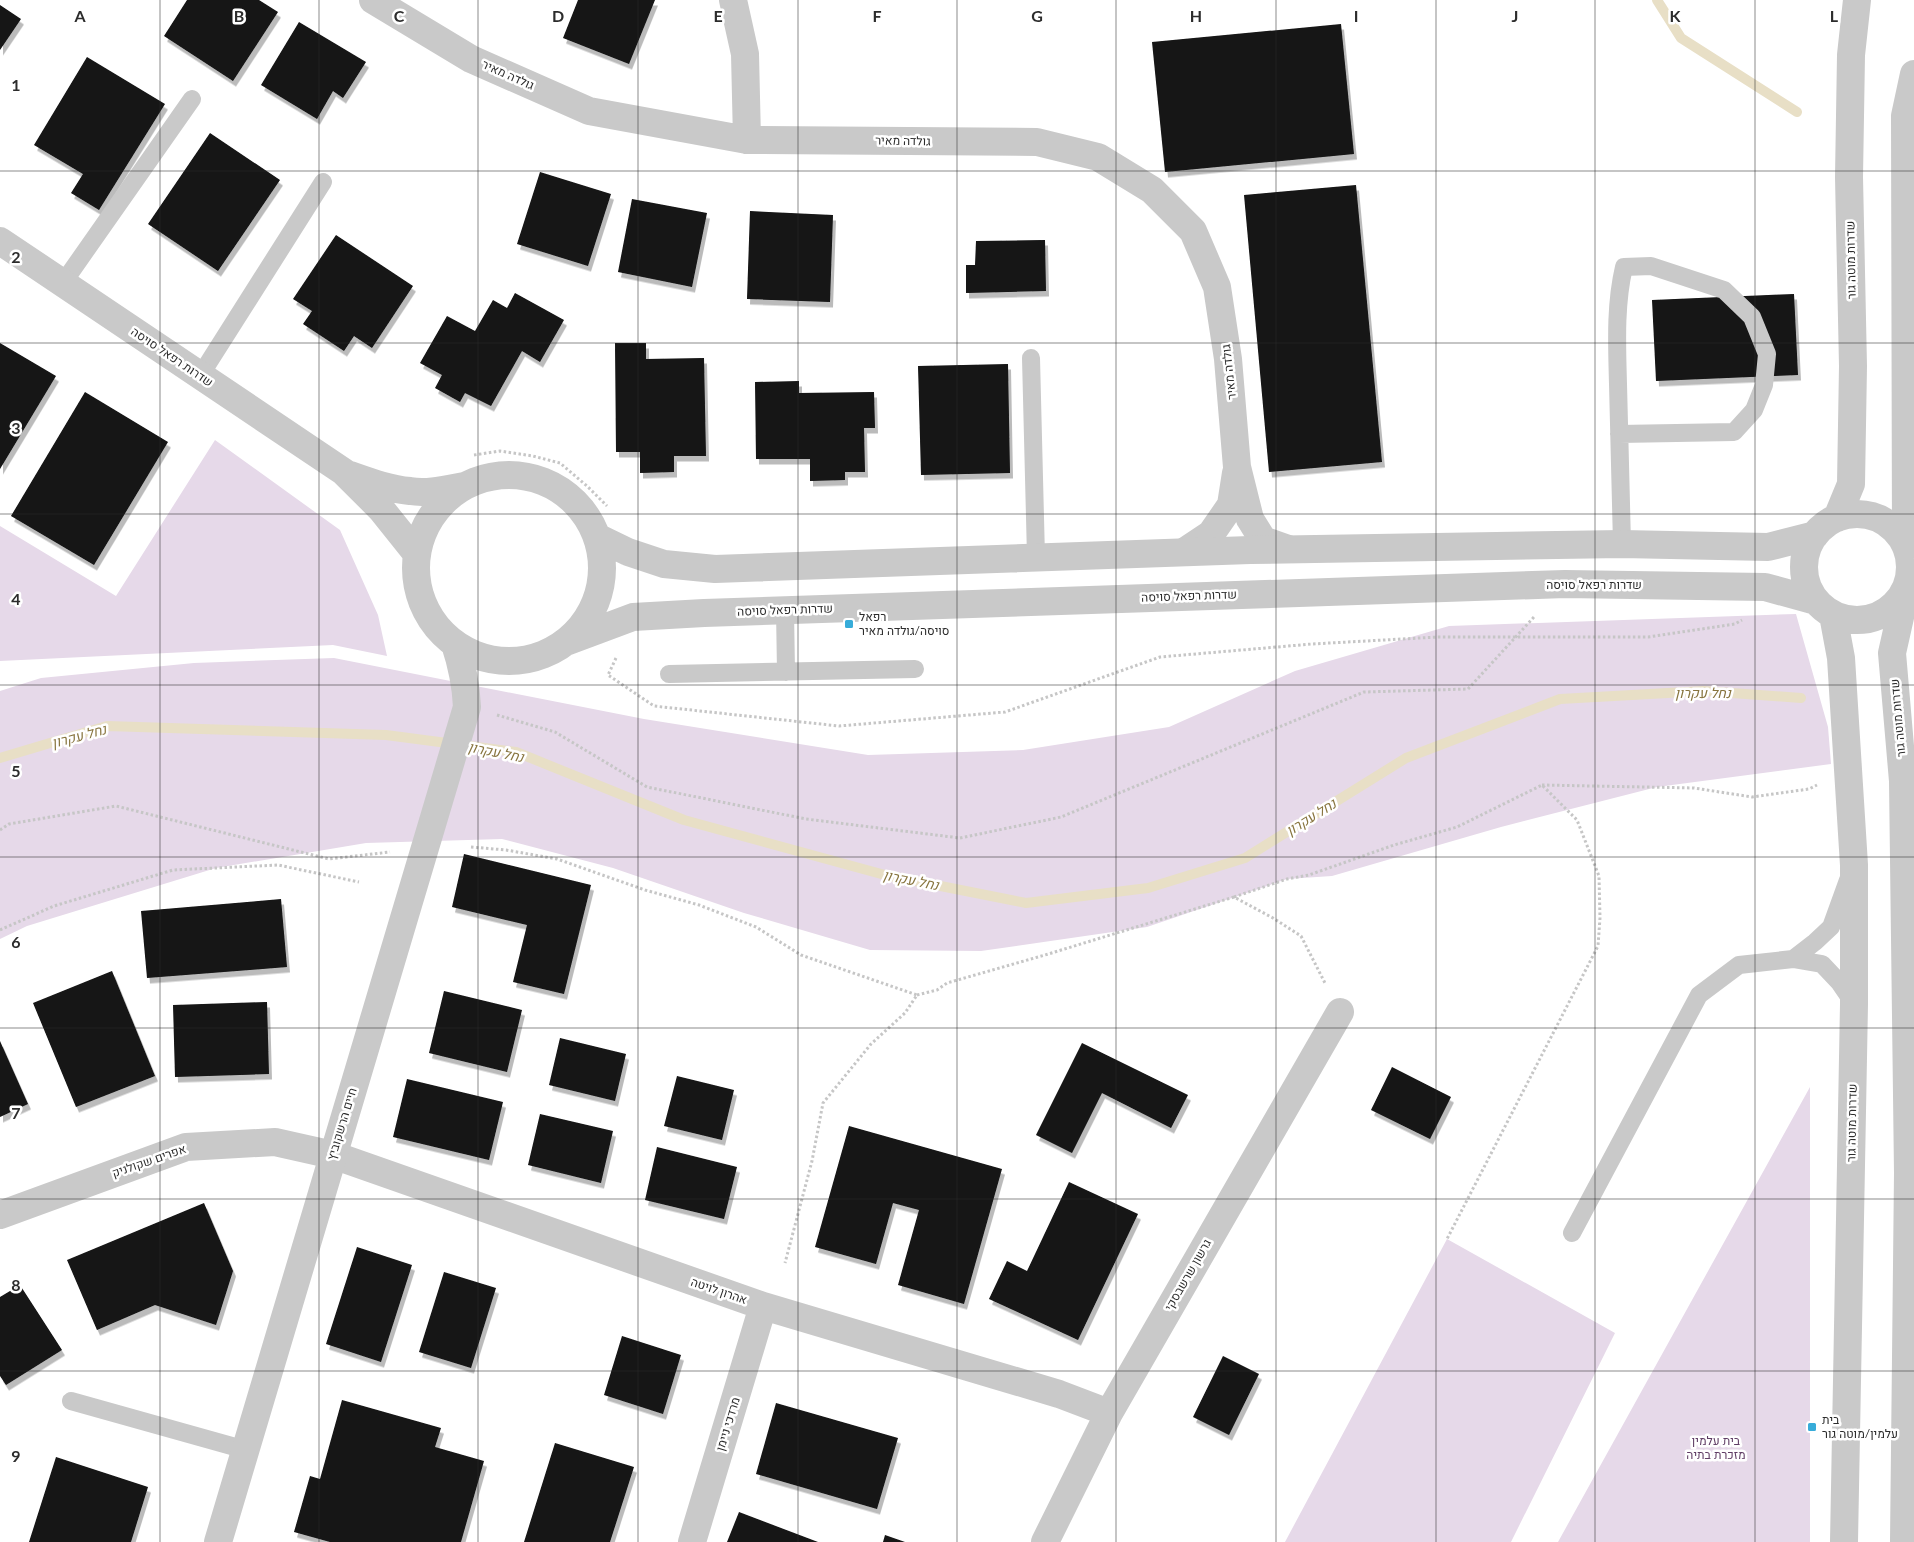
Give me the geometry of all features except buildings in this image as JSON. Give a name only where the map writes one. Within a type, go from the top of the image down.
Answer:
[{"type":"street","name":"גולדה מאיר","points":[[373,0],[471,59],[589,111],[747,140],[1037,142],[1098,157],[1152,190],[1193,231],[1217,286],[1228,359],[1237,467],[1250,519],[1263,540],[1288,549]]},
{"type":"street","points":[[733,0],[745,54],[747,140]]},
{"type":"street","name":"שדרות מוטה גור","points":[[1837,518],[1852,484],[1853,366],[1849,177],[1851,55],[1857,0]]},
{"type":"street","points":[[1906,547],[1903,540],[1892,528],[1880,519],[1858,515],[1837,518],[1824,525],[1807,548],[1804,563],[1804,579],[1810,594],[1825,608],[1850,621],[1868,620],[1885,613],[1898,602],[1907,586],[1910,570],[1906,547],[1905,116],[1914,74]]},
{"type":"street","name":"שדרות רפאל סויסה","points":[[2,247],[63,283],[344,472],[381,509],[417,554]]},
{"type":"street","name":"גולדה מאיר","points":[[1184,552],[1210,534],[1231,505],[1237,467]]},
{"type":"street","name":"שדרות רפאל סויסה","points":[[344,472],[377,484],[411,492],[465,486]]},
{"type":"street","points":[[500,476],[523,476],[537,479],[563,492],[574,501],[584,512],[598,537],[602,566],[598,596],[586,622],[566,642],[540,656],[526,660],[496,660],[481,656],[455,644],[440,630],[427,612],[417,585],[417,554],[425,527],[433,515],[453,494],[478,480],[500,476]]},
{"type":"street","points":[[598,537],[628,552],[664,564],[715,568],[1288,549],[1622,544],[1768,547],[1815,535]]},
{"type":"street","name":"שדרות רפאל סויסה","points":[[566,642],[634,617],[785,610],[1565,584],[1765,587],[1825,608]]},
{"type":"street","name":"שדרות מוטה גור","points":[[1904,1542],[1911,1173],[1903,781],[1892,653],[1907,586]]},
{"type":"street","name":"שדרות מוטה גור","points":[[1825,608],[1841,658],[1854,865],[1854,1004],[1844,1542]]},
{"type":"street","name":"חיים הרשקוביץ","points":[[218,1542],[467,707],[466,686],[455,644]]},
{"type":"street","name":"חיים הרשקוביץ","points":[[467,707],[490,676],[511,661]]},
{"type":"street","name":"גרשון שרשבסקי","points":[[1045,1542],[1108,1413],[1340,1012]]},
{"type":"street","name":"אפרים שקולניק","points":[[0,1215],[186,1147],[276,1142],[333,1155]]},
{"type":"street","name":"אהרון לויטה","points":[[333,1155],[763,1306],[1058,1394],[1108,1413]]},
{"type":"street","name":"מרדכי ניימן","points":[[692,1542],[763,1306]]},
{"type":"lane","points":[[63,283],[192,99]]},
{"type":"lane","points":[[200,376],[322,182]]},
{"type":"lane","points":[[1619,434],[1734,432],[1754,410],[1764,385],[1767,354],[1752,317],[1724,290],[1651,266],[1624,267],[1620,284],[1617,323],[1619,434],[1622,544]]},
{"type":"lane","points":[[1031,358],[1036,557]]},
{"type":"lane","points":[[785,610],[786,672]]},
{"type":"lane","points":[[669,674],[915,670]]},
{"type":"lane","points":[[1792,959],[1831,927],[1854,865]]},
{"type":"lane","points":[[1572,1233],[1699,995],[1739,965],[1792,959],[1822,964],[1839,982],[1854,1004]]},
{"type":"lane","points":[[71,1401],[246,1450]]},
{"type":"path","points":[[466,456],[500,451],[533,456],[560,464],[587,486],[610,510]]},
{"type":"path","points":[[467,707],[555,732],[647,787],[806,818],[960,838],[1061,817],[1364,692],[1468,690],[1565,584]]},
{"type":"path","points":[[634,617],[608,675],[654,706],[839,726],[1005,712],[1160,657],[1312,644],[1428,638],[1648,637],[1735,624],[1750,615]]},
{"type":"path","points":[[471,847],[506,850],[557,859],[645,890],[699,905],[756,927],[800,955],[917,995],[937,990],[947,983],[1046,955],[1287,879],[1308,875],[1394,845],[1457,827],[1542,785],[1694,788],[1752,797],[1808,789],[1822,783]]},
{"type":"path","points":[[1447,1239],[1598,946],[1600,918],[1599,876],[1577,820],[1542,785]]},
{"type":"path","points":[[0,830],[9,824],[116,806],[330,859],[425,848]]},
{"type":"path","points":[[0,930],[54,906],[173,870],[278,865],[359,882]]},
{"type":"path","points":[[1234,897],[1301,936],[1340,1012]]},
{"type":"path","points":[[785,1263],[812,1161],[823,1104],[871,1044],[905,1013],[917,995]]},
{"type":"green space","points":[[215,440],[340,530],[378,615],[387,656],[333,645],[0,661],[0,526],[116,596]]},
{"type":"green space","points":[[1796,614],[1828,727],[1831,764],[1657,787],[1501,827],[1332,876],[1287,879],[1147,927],[981,951],[870,950],[744,913],[613,868],[502,839],[366,843],[216,868],[27,926],[0,939],[0,691],[41,678],[194,663],[334,658],[644,719],[868,755],[1023,750],[1169,727],[1295,671],[1449,626]]},
{"type":"green space","name":"בית עלמין מזכרת בתיה","points":[[1810,1087],[1810,1542],[1558,1542]]},
{"type":"green space","points":[[1447,1239],[1615,1333],[1511,1542],[1285,1542]]},
{"type":"waterway","points":[[1657,0],[1681,38],[1797,112]]},
{"type":"waterway","name":"נחל עקרון","points":[[0,758],[107,726],[386,735],[516,752],[684,820],[885,875],[1026,903],[1148,888],[1245,858],[1406,758],[1560,699],[1704,691],[1801,698]]},
{"type":"place","name":"רפאל סויסה/גולדה מאיר","points":[[849,624]]},
{"type":"place","name":"בית עלמין/מוטה גור","points":[[1812,1427]]}]
